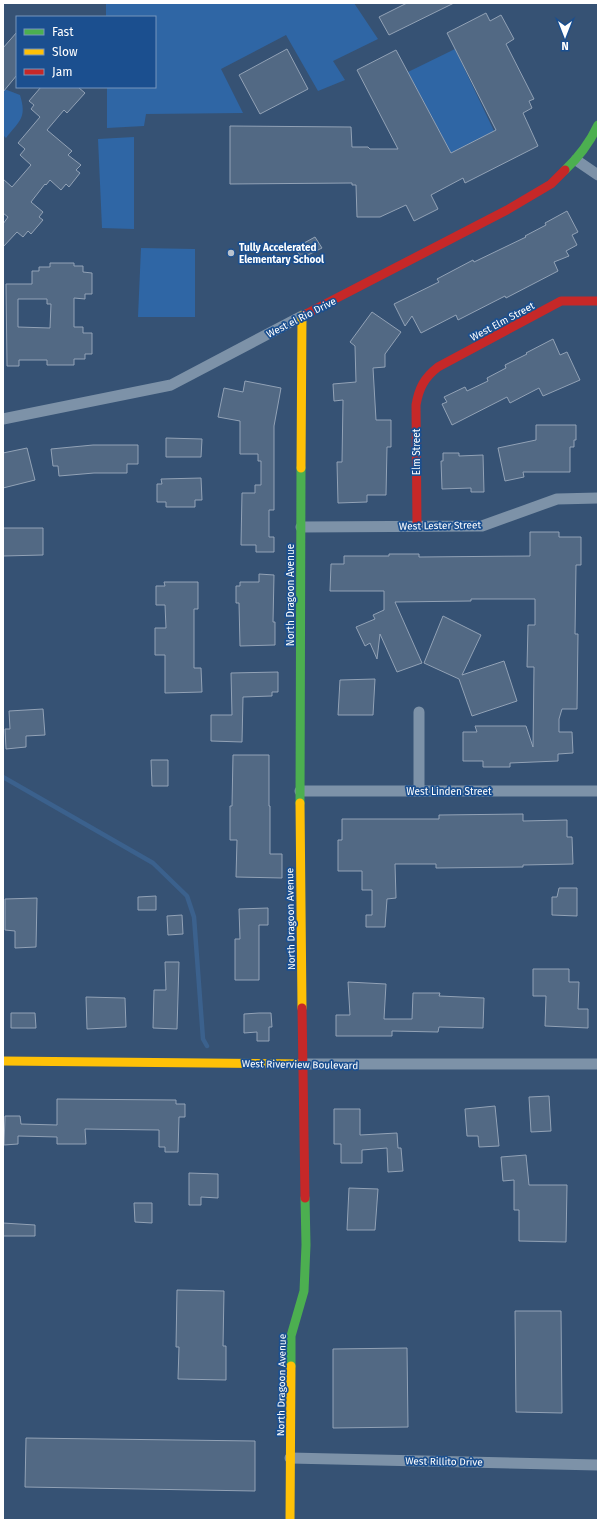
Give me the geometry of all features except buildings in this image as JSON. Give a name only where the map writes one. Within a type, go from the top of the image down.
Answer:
[{"type":"street","name":"West el Rio Drive","points":[[3,419],[171,385],[507,210],[550,184],[576,160],[594,134],[598,125]]},
{"type":"street","points":[[576,160],[598,175]]},
{"type":"street","name":"West Elm Street","points":[[423,380],[438,367],[561,301],[598,301]]},
{"type":"street","name":"North Dragoon Avenue","points":[[290,1520],[291,1336],[304,1291],[306,1245],[300,791],[302,316]]},
{"type":"street","name":"Elm Street","points":[[417,525],[416,405],[418,391],[423,380]]},
{"type":"street","name":"West Lester Street","points":[[301,527],[417,525],[482,526],[557,499],[598,498]]},
{"type":"street","points":[[419,712],[419,791]]},
{"type":"street","name":"West Linden Street","points":[[300,791],[598,791]]},
{"type":"street","name":"West Riverview Boulevard","points":[[3,1060],[304,1064],[598,1064]]},
{"type":"street","name":"West Rillito Drive","points":[[290,1458],[598,1465]]},
{"type":"shaded area","points":[[106,3],[354,3],[378,39],[333,61],[345,80],[318,91],[286,35],[221,69],[243,113],[146,114],[144,126],[107,128],[107,88],[156,88],[156,16],[106,16]]},
{"type":"shaded area","points":[[455,49],[494,131],[451,153],[408,72]]},
{"type":"shaded area","points":[[3,90],[20,95],[23,109],[21,118],[6,138],[3,135]]},
{"type":"shaded area","points":[[134,137],[134,229],[102,228],[98,139]]},
{"type":"shaded area","points":[[141,248],[195,249],[195,317],[138,317]]},
{"type":"waterway","points":[[3,777],[153,863],[187,896],[194,917],[203,1039],[207,1046]]},
{"type":"traffic: fast","points":[[565,170],[584,149],[598,125]]},
{"type":"traffic: fast","points":[[300,803],[301,468]]},
{"type":"traffic: fast","points":[[291,1366],[291,1336],[304,1291],[306,1245],[305,1198]]},
{"type":"traffic: slow","points":[[301,468],[302,316],[306,314]]},
{"type":"traffic: slow","points":[[300,803],[302,1008]]},
{"type":"traffic: slow","points":[[3,1061],[304,1064]]},
{"type":"traffic: slow","points":[[290,1520],[291,1366]]},
{"type":"traffic: jam","points":[[306,314],[507,210],[551,184],[565,170]]},
{"type":"traffic: jam","points":[[417,525],[416,405],[421,388],[429,375],[438,367],[561,301],[598,301]]},
{"type":"traffic: jam","points":[[302,1008],[305,1198]]},
{"type":"place","name":"Tully Accelerated Elementary School","points":[[231,253]]}]
